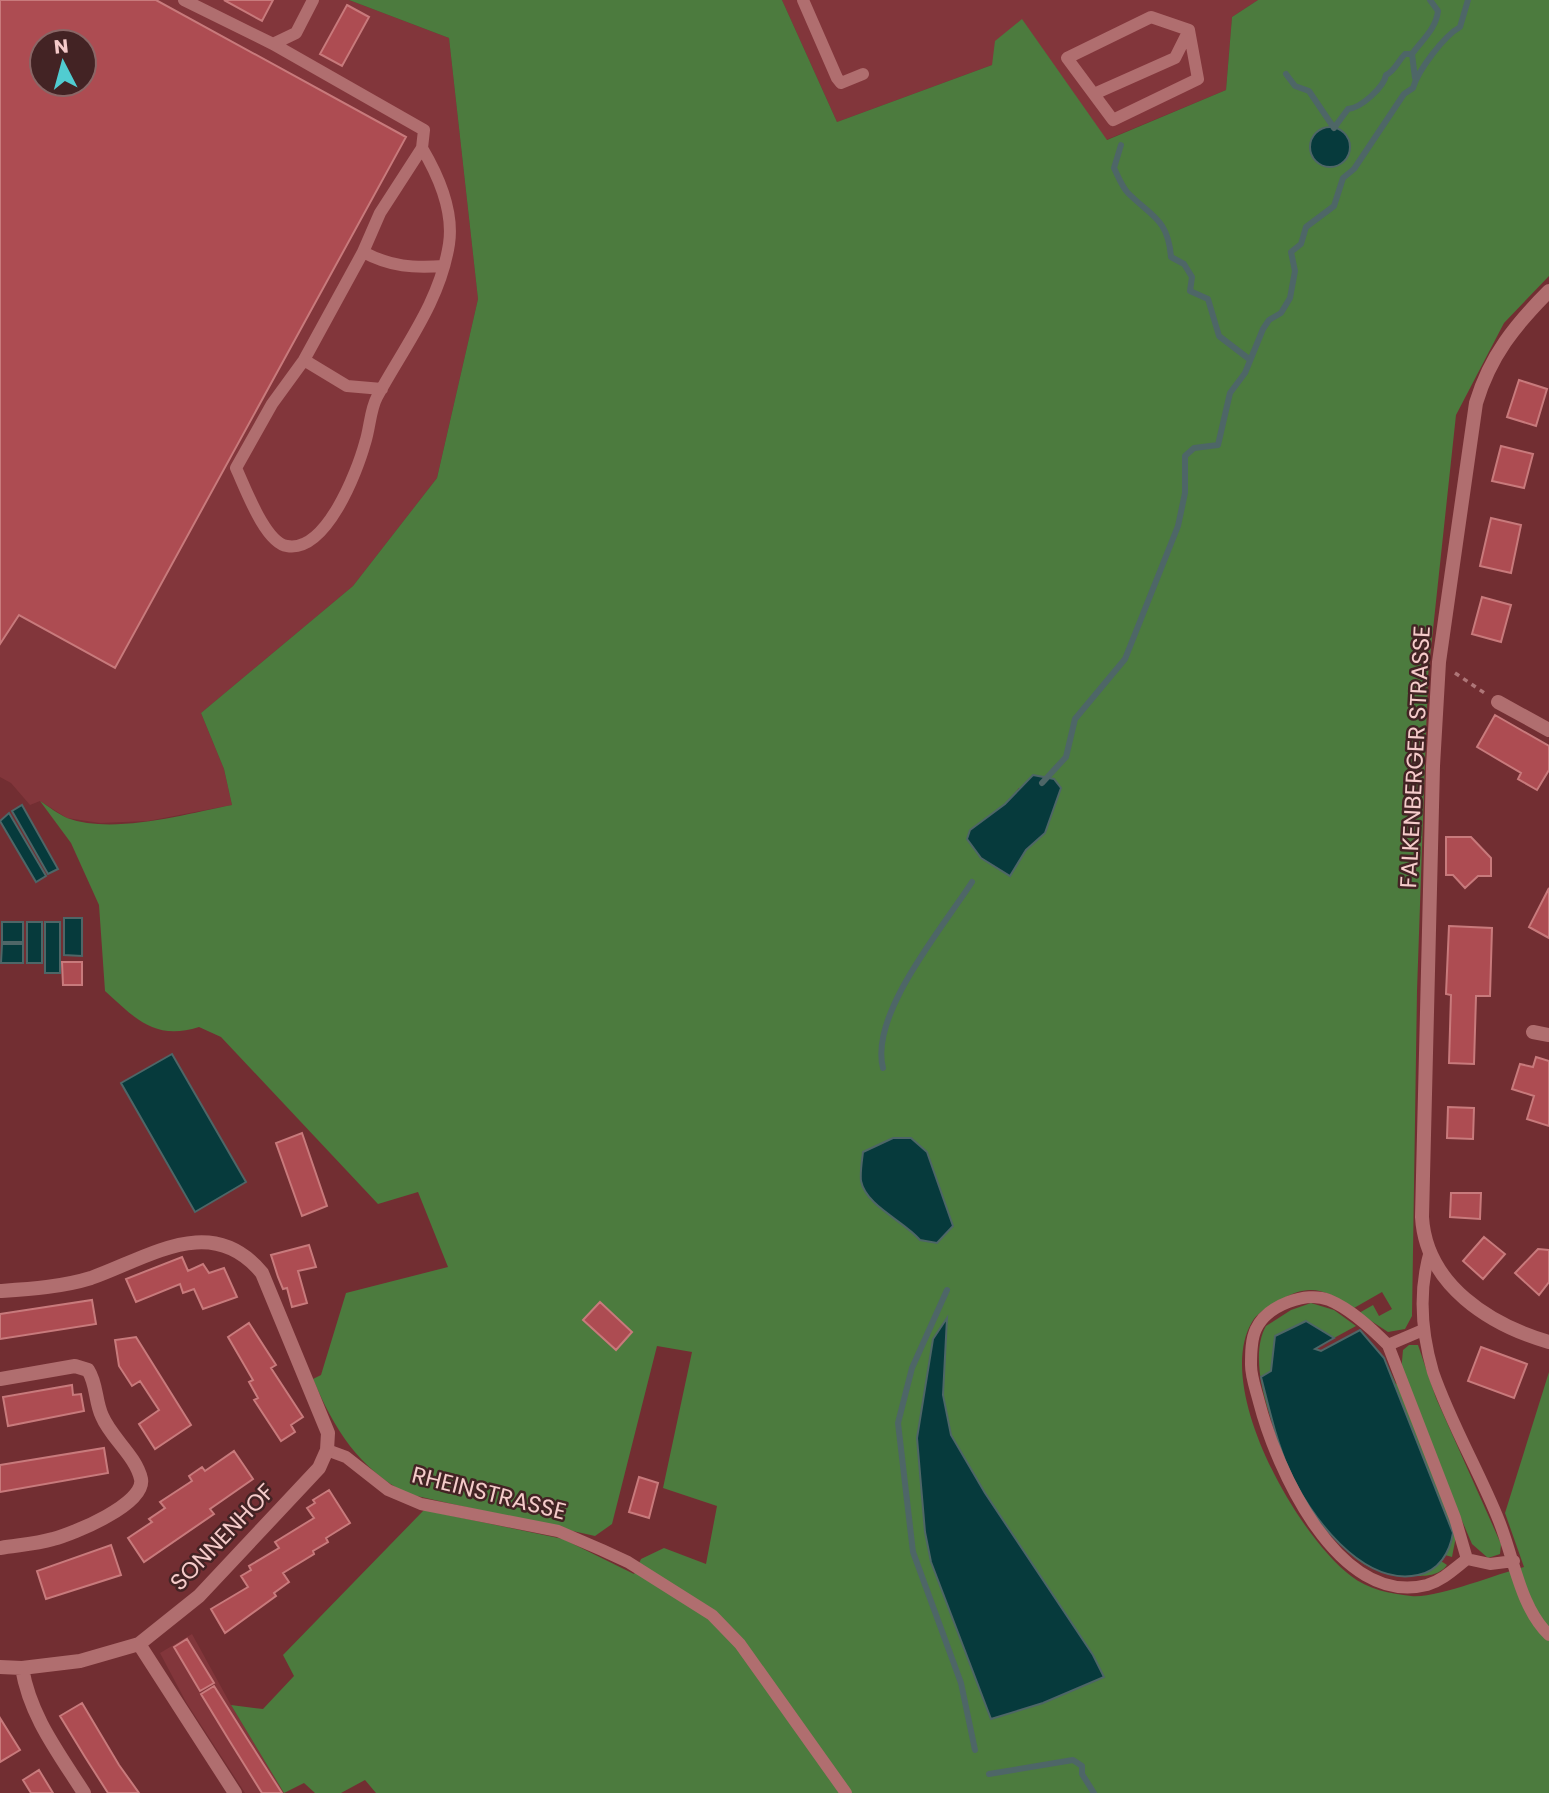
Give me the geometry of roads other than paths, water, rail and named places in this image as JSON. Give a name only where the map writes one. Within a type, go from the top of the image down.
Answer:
[{"type":"street","name":"FALKENBERGER STRASSE","points":[[1430,1251],[1423,1226],[1423,1168],[1433,766],[1439,662],[1476,402],[1487,370],[1502,344],[1549,291]]},
{"type":"street","points":[[1498,702],[1549,730]]},
{"type":"street","points":[[1533,1032],[1549,1035]]},
{"type":"street","points":[[0,1291],[88,1278],[180,1244],[205,1241],[228,1245],[249,1258],[262,1273],[328,1433],[327,1450]]},
{"type":"street","points":[[1430,1251],[1452,1285],[1477,1309],[1511,1329],[1549,1342]]},
{"type":"street","points":[[0,1379],[75,1366],[88,1370],[102,1415],[136,1467],[142,1488],[130,1501],[78,1531],[43,1542],[0,1548]]},
{"type":"street","name":"SONNENHOF","points":[[0,1667],[22,1668],[80,1661],[139,1644],[183,1611],[218,1576],[319,1468],[327,1450]]},
{"type":"street","points":[[139,1644],[235,1793]]},
{"type":"street","points":[[22,1668],[27,1696],[35,1716],[84,1793]]},
{"type":"lane","points":[[184,0],[273,44],[424,130],[422,148],[380,213],[363,252],[304,360],[272,404],[236,468],[266,529],[276,542],[286,547],[296,546],[312,537],[338,510],[365,444],[376,399],[419,327],[441,280],[450,227],[434,169],[422,148]]},
{"type":"lane","points":[[273,44],[296,33],[313,0]]},
{"type":"lane","points":[[803,0],[837,78],[841,83],[863,75]]},
{"type":"lane","points":[[1150,17],[1189,30],[1198,79],[1113,120],[1067,58],[1150,17]]},
{"type":"lane","points":[[1094,94],[1175,58],[1189,30]]},
{"type":"lane","points":[[363,252],[382,262],[408,268],[444,266]]},
{"type":"lane","points":[[304,360],[347,386],[382,389]]},
{"type":"lane","points":[[1430,1251],[1423,1273],[1423,1330],[1441,1395],[1499,1521],[1532,1611],[1539,1626],[1549,1635]]},
{"type":"lane","points":[[1306,1296],[1330,1300],[1388,1345],[1455,1518],[1467,1559],[1445,1577],[1418,1586],[1386,1583],[1355,1568],[1335,1550],[1307,1513],[1284,1475],[1267,1434],[1251,1369],[1256,1327],[1271,1313],[1306,1296]]},
{"type":"lane","points":[[1388,1345],[1423,1330]]},
{"type":"lane","name":"RHEINSTRASSE","points":[[327,1450],[346,1457],[388,1490],[421,1504],[558,1531],[591,1545],[628,1562],[712,1615],[740,1644],[846,1793]]},
{"type":"lane","points":[[1467,1559],[1490,1564],[1514,1561]]},
{"type":"water","points":[[1330,127],[1344,133],[1350,147],[1344,161],[1330,167],[1316,161],[1310,147],[1316,133]]},
{"type":"water","points":[[1033,775],[1054,779],[1061,788],[1045,833],[1026,850],[1010,876],[981,858],[967,839],[970,830],[1005,804]]},
{"type":"water","points":[[22,805],[58,869],[48,874],[12,811]]},
{"type":"water","points":[[9,813],[46,876],[36,882],[0,821]]},
{"type":"water","points":[[64,918],[82,918],[82,956],[64,955]]},
{"type":"water","points":[[2,922],[23,922],[23,942],[2,942]]},
{"type":"water","points":[[27,922],[42,922],[42,963],[27,963]]},
{"type":"water","points":[[45,922],[60,922],[60,973],[45,973]]},
{"type":"water","points":[[2,944],[23,944],[23,963],[1,963]]},
{"type":"water","points":[[172,1054],[246,1182],[195,1212],[121,1083]]},
{"type":"water","points":[[893,1138],[911,1138],[927,1152],[953,1226],[937,1243],[920,1240],[878,1206],[864,1190],[861,1181],[863,1152]]},
{"type":"water","points":[[947,1318],[943,1395],[951,1435],[985,1493],[1093,1655],[1104,1677],[1043,1703],[991,1719],[931,1562],[925,1532],[917,1438],[933,1339]]},
{"type":"water","points":[[1306,1321],[1334,1338],[1315,1349],[1321,1351],[1360,1330],[1384,1358],[1453,1533],[1442,1560],[1425,1573],[1397,1576],[1377,1570],[1358,1559],[1324,1526],[1289,1470],[1261,1377],[1271,1371],[1275,1336]]},
{"type":"waterway","points":[[1415,78],[1412,54],[1432,29],[1437,17],[1438,11],[1430,0]]},
{"type":"waterway","points":[[1042,783],[1066,757],[1075,719],[1125,659],[1178,526],[1185,493],[1185,456],[1194,448],[1218,445],[1230,393],[1245,373],[1263,329],[1269,320],[1281,313],[1290,298],[1295,271],[1291,252],[1301,244],[1306,227],[1334,206],[1343,178],[1354,169],[1404,94],[1413,88],[1432,54],[1460,27],[1468,0]]},
{"type":"waterway","points":[[1286,74],[1295,86],[1309,91],[1334,128],[1348,109],[1359,105],[1377,91],[1386,75],[1405,54],[1412,54]]},
{"type":"waterway","points":[[1121,145],[1114,168],[1124,188],[1162,226],[1171,257],[1184,264],[1192,277],[1190,291],[1208,299],[1219,336],[1249,359]]},
{"type":"waterway","points":[[883,1068],[882,1046],[887,1022],[898,997],[928,946],[972,882]]},
{"type":"waterway","points":[[947,1290],[912,1368],[898,1423],[913,1552],[961,1683],[975,1750]]},
{"type":"waterway","points":[[989,1774],[1073,1760],[1082,1766],[1082,1774],[1094,1793]]}]
